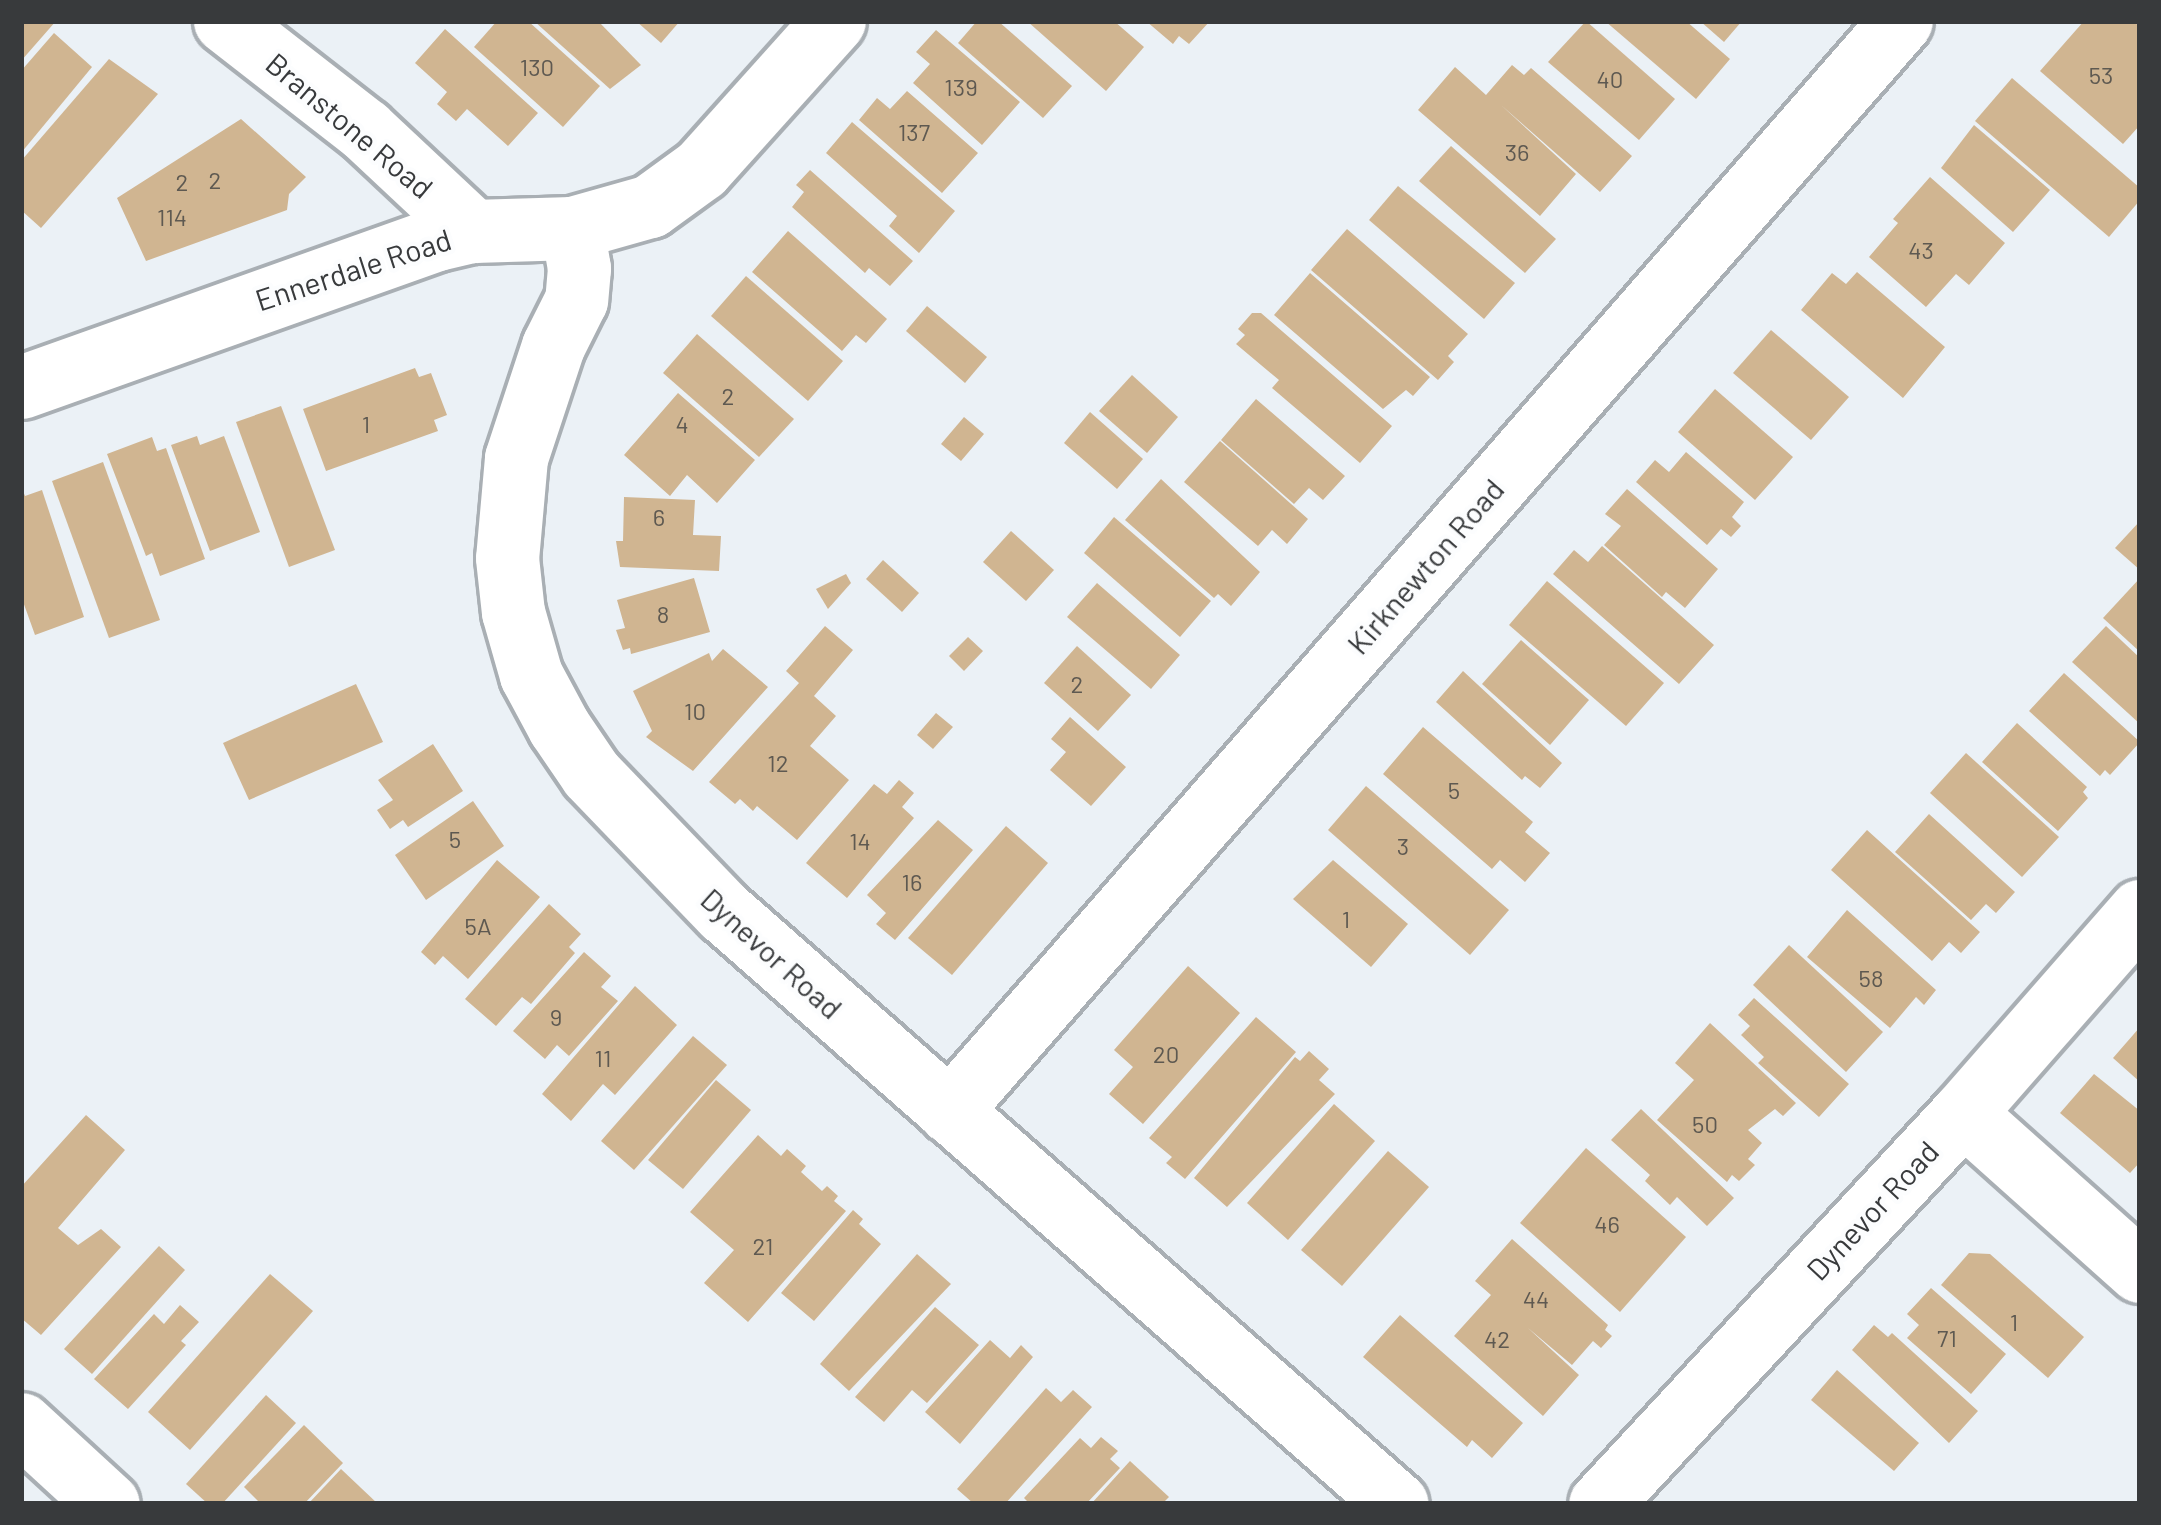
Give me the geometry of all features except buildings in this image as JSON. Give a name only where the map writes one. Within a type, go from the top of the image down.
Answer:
[{"type":"street","name":"Branstone Road","points":[[225,21],[365,130],[473,231]]},
{"type":"street","name":"Ennerdale Road","points":[[21,387],[374,258],[473,231],[572,228],[650,206],[701,169],[834,21]]},
{"type":"street","name":"Kirknewton Road","points":[[949,1112],[1901,21]]},
{"type":"street","name":"Dynevor Road","points":[[572,228],[579,268],[576,300],[553,346],[516,458],[507,558],[513,612],[531,675],[591,775],[644,833],[949,1112],[1397,1504]]},
{"type":"street","name":"Dynevor Road","points":[[1600,1504],[1963,1113],[2140,911]]},
{"type":"street","points":[[1963,1113],[2140,1270]]},
{"type":"street","points":[[21,1424],[108,1504]]}]
